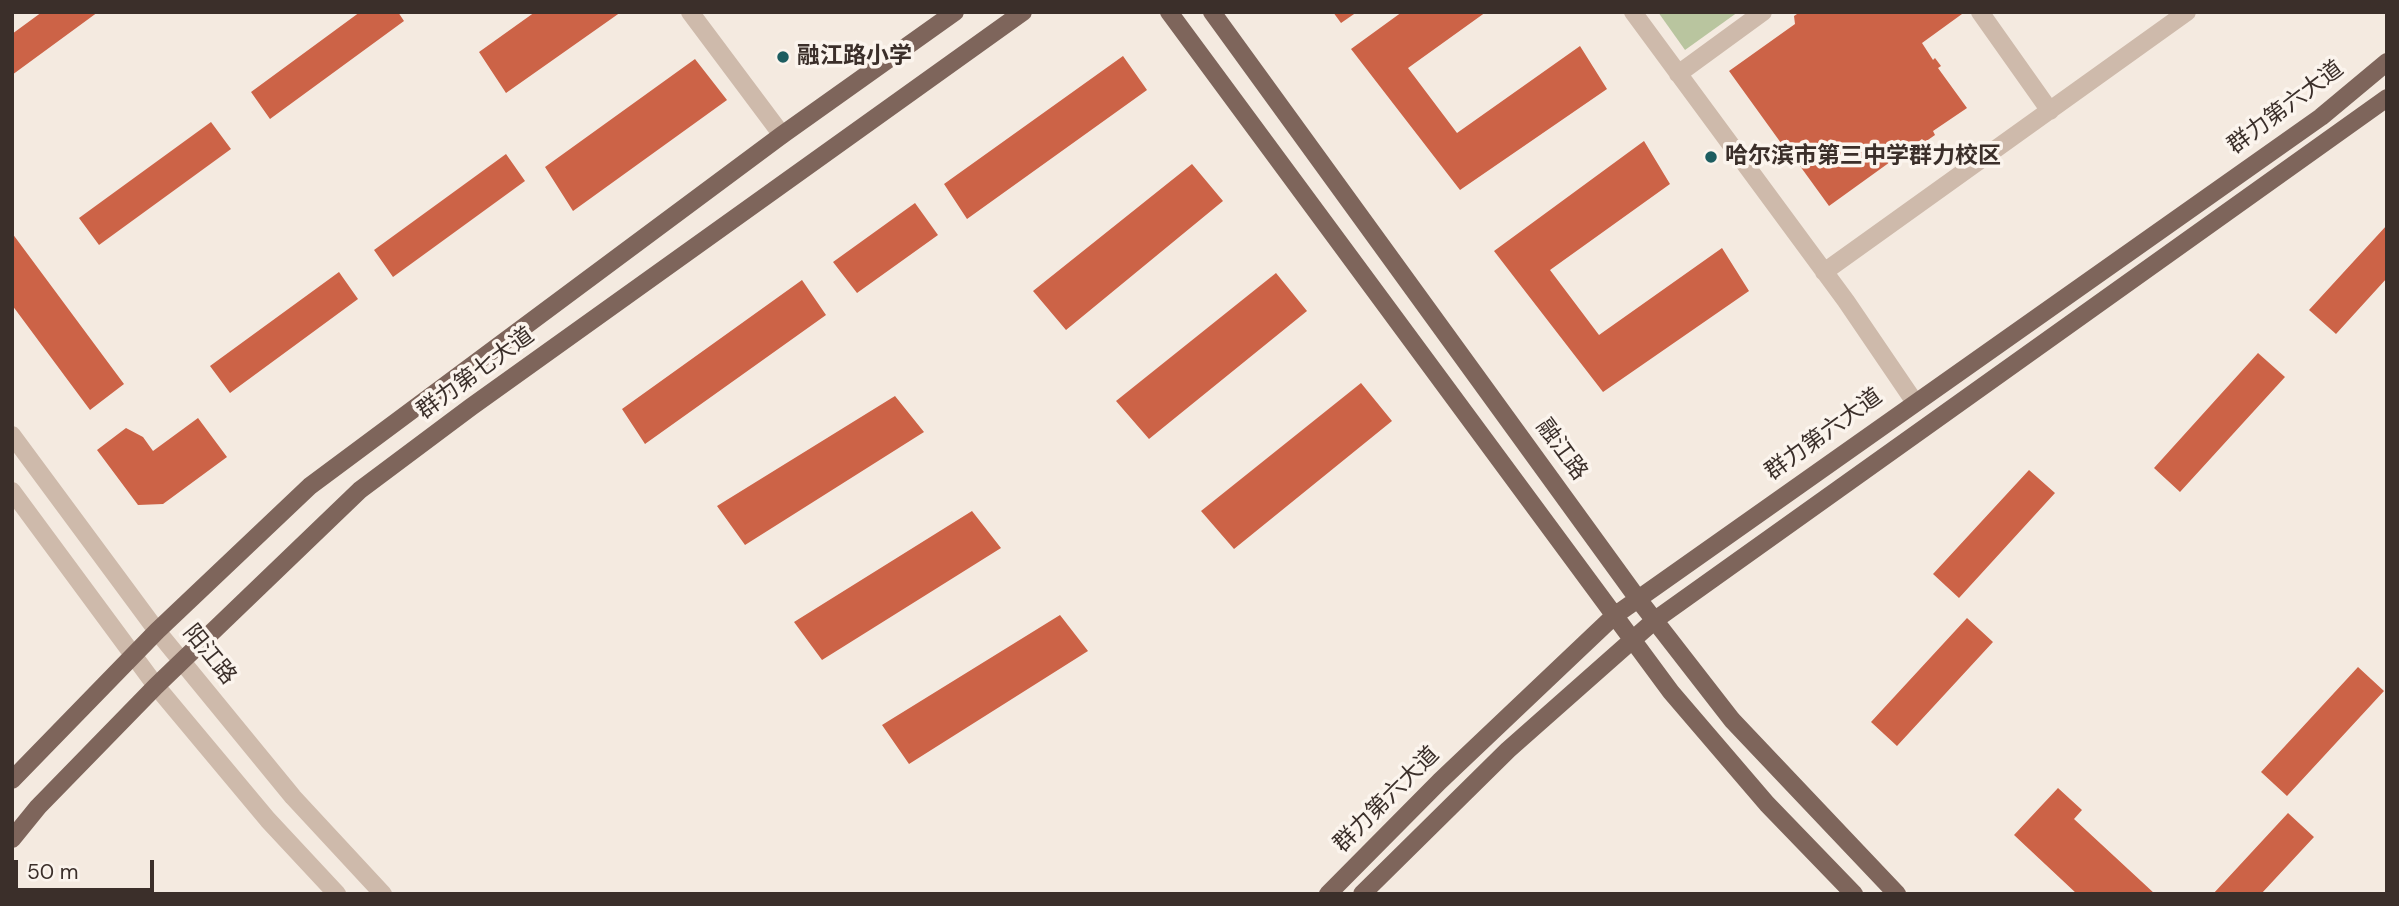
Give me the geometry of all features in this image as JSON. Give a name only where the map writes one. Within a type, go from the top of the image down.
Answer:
[{"type":"main road","name":"群力第七大道","points":[[12,780],[157,631],[310,485],[782,135],[955,12]]},
{"type":"main road","name":"群力第七大道","points":[[12,839],[38,807],[156,686],[360,490],[471,407],[1023,12]]},
{"type":"main road","points":[[1169,12],[1699,729],[1854,894]]},
{"type":"main road","name":"融江路","points":[[1212,12],[1638,599],[1731,719],[1898,894]]},
{"type":"main road","name":"群力第六大道","points":[[1328,894],[1440,780],[1614,616],[1914,401],[2321,117],[2387,62]]},
{"type":"main road","points":[[1362,894],[1508,750],[1655,620],[2387,98]]},
{"type":"street","points":[[690,12],[782,135]]},
{"type":"street","points":[[1633,12],[1824,272],[1914,401]]},
{"type":"street","points":[[1678,74],[1763,12]]},
{"type":"street","points":[[1980,12],[2050,111]]},
{"type":"street","points":[[1824,272],[2187,12]]},
{"type":"street","name":"阳江路","points":[[12,435],[157,631],[293,797],[383,894]]},
{"type":"street","points":[[12,491],[156,686],[268,820],[337,894]]},
{"type":"green space","points":[[1658,12],[1738,12],[1685,50]]},
{"type":"building","points":[[42,12],[98,12],[12,75],[12,34]]},
{"type":"building","points":[[360,12],[398,12],[404,21],[270,119],[251,92]]},
{"type":"building","points":[[535,12],[621,12],[506,93],[479,52]]},
{"type":"building","points":[[1333,12],[1357,12],[1341,23]]},
{"type":"building","points":[[1402,12],[1486,12],[1408,68],[1457,133],[1580,46],[1607,89],[1460,190],[1351,49]]},
{"type":"building","points":[[1800,12],[1962,14],[1922,43],[1933,60],[1935,58],[1941,66],[1938,68],[1967,108],[1933,131],[1935,135],[1925,142],[1922,139],[1829,206],[1800,166],[1803,163],[1785,140],[1781,143],[1729,71],[1795,24],[1794,16]]},
{"type":"building","points":[[1123,56],[1147,90],[967,219],[944,184]]},
{"type":"building","points":[[695,59],[727,100],[573,211],[545,167]]},
{"type":"building","points":[[211,122],[231,149],[99,245],[79,218]]},
{"type":"building","points":[[1644,141],[1670,184],[1550,270],[1599,335],[1722,248],[1749,291],[1603,392],[1494,251]]},
{"type":"building","points":[[506,154],[525,181],[393,277],[374,250]]},
{"type":"building","points":[[1192,164],[1223,201],[1066,330],[1033,291]]},
{"type":"building","points":[[915,203],[938,235],[857,293],[833,262]]},
{"type":"building","points":[[2387,225],[2387,278],[2336,334],[2309,310]]},
{"type":"building","points":[[12,233],[124,384],[90,410],[12,305]]},
{"type":"building","points":[[339,272],[358,299],[230,393],[210,366]]},
{"type":"building","points":[[1276,273],[1307,311],[1149,439],[1116,401]]},
{"type":"building","points":[[802,280],[826,315],[645,444],[622,409]]},
{"type":"building","points":[[2258,353],[2285,377],[2180,492],[2154,468]]},
{"type":"building","points":[[1361,383],[1392,421],[1234,549],[1201,511]]},
{"type":"building","points":[[895,396],[924,432],[745,545],[717,506]]},
{"type":"building","points":[[198,418],[227,457],[163,504],[138,505],[97,450],[126,428],[143,437],[153,451]]},
{"type":"building","points":[[2029,470],[2055,493],[1959,598],[1933,574]]},
{"type":"building","points":[[972,511],[1001,548],[822,660],[794,622]]},
{"type":"building","points":[[1060,615],[1088,651],[909,764],[882,725]]},
{"type":"building","points":[[1967,618],[1993,642],[1897,746],[1871,722]]},
{"type":"building","points":[[2358,667],[2384,691],[2287,796],[2261,772]]},
{"type":"building","points":[[2058,788],[2082,810],[2074,819],[2155,894],[2077,894],[2014,835]]},
{"type":"building","points":[[2288,813],[2314,837],[2261,894],[2213,894]]},
{"type":"place","name":"融江路小学","points":[[783,57]]},
{"type":"place","name":"哈尔滨市第三中学群力校区","points":[[1711,157]]}]
